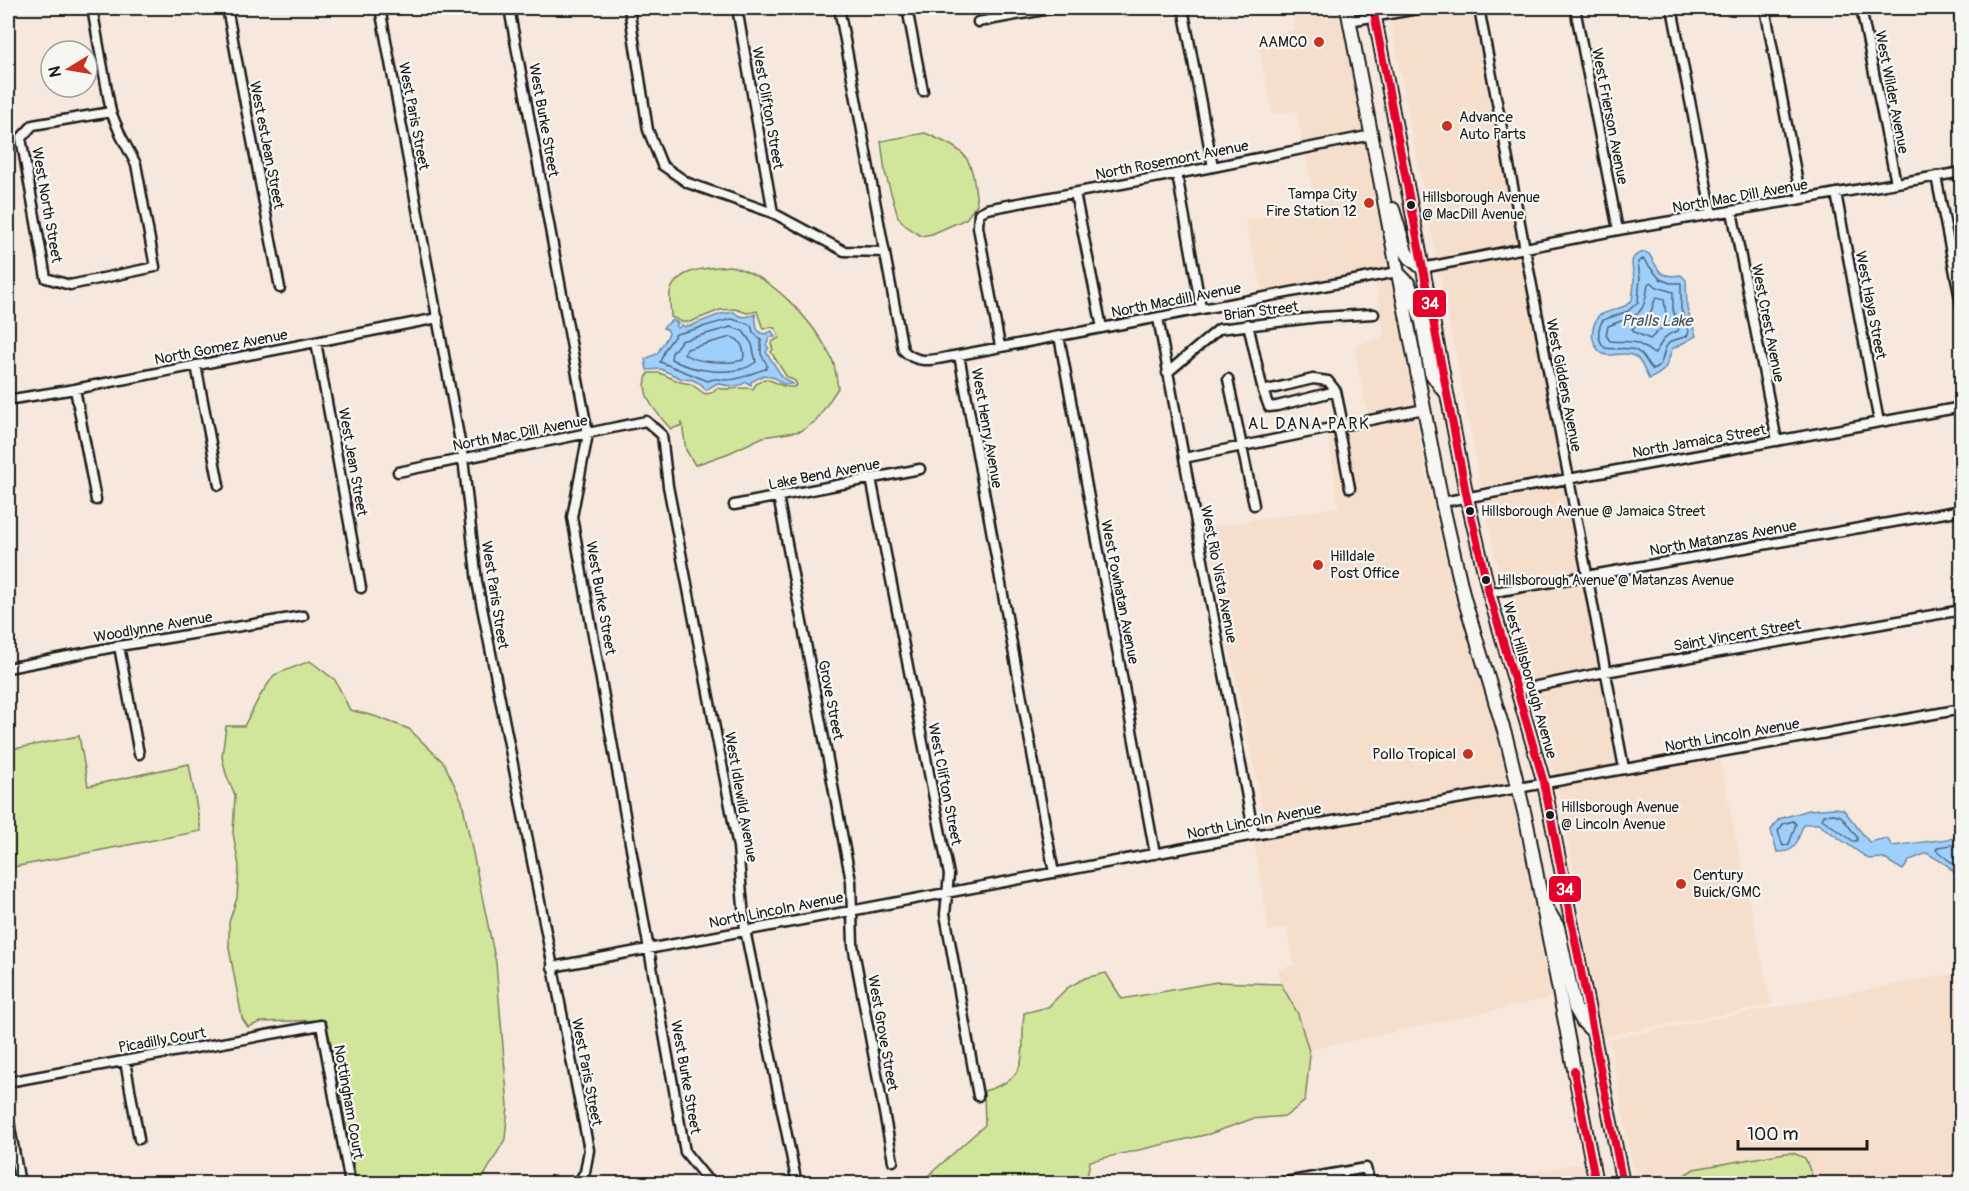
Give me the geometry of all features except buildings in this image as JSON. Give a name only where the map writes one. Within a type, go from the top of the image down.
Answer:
[{"type":"main road","points":[[1347,8],[1442,502],[1464,598],[1518,787],[1596,1184]]},
{"type":"main road","name":"West Hillsborough Avenue","points":[[1374,12],[1467,498],[1489,593],[1544,783],[1623,1184]]},
{"type":"main road","points":[[1372,135],[1380,141],[1394,215],[1406,252],[1422,268]]},
{"type":"main road","points":[[1397,272],[1409,284],[1422,322],[1431,373],[1447,396]]},
{"type":"main road","points":[[1541,898],[1558,927],[1575,1008],[1583,1022],[1593,1032]]},
{"type":"street","points":[[92,8],[111,112]]},
{"type":"street","name":"West estJean Street","points":[[227,8],[280,288]]},
{"type":"street","name":"West Paris Street","points":[[380,8],[463,458],[477,582],[589,1150],[585,1172],[577,1184]]},
{"type":"street","name":"West Burke Street","points":[[510,8],[588,434],[572,517],[685,1152],[706,1178],[714,1184]]},
{"type":"street","points":[[628,8],[648,130],[662,165],[688,183],[773,213],[844,251],[885,252]]},
{"type":"street","name":"West Clifton Street","points":[[737,8],[773,213]]},
{"type":"street","name":"West Henry Avenue","points":[[839,8],[903,350],[918,361],[959,355],[1054,873]]},
{"type":"street","points":[[907,8],[923,91]]},
{"type":"street","points":[[978,22],[1055,8]]},
{"type":"street","points":[[1183,8],[1213,167]]},
{"type":"street","points":[[1349,21],[1374,12],[1423,8]]},
{"type":"street","name":"West Giddens Avenue","points":[[1479,8],[1624,768]]},
{"type":"street","name":"West Frierson Avenue","points":[[1575,8],[1618,230]]},
{"type":"street","points":[[1672,8],[1712,214]]},
{"type":"street","points":[[1765,8],[1802,199]]},
{"type":"street","name":"West Wilder Avenue","points":[[1862,8],[1896,183]]},
{"type":"street","points":[[1958,8],[1962,28]]},
{"type":"street","name":"West North Street","points":[[111,112],[136,164],[156,267],[70,285],[46,278],[21,138],[33,125],[111,112]]},
{"type":"street","name":"North Rosemont Avenue","points":[[1000,346],[978,227],[979,213],[987,209],[1372,135]]},
{"type":"street","name":"North Mac Dill Avenue","points":[[1524,248],[1962,172]]},
{"type":"street","points":[[1177,174],[1201,308]]},
{"type":"street","points":[[1936,176],[1962,309]]},
{"type":"street","points":[[1076,193],[1102,328]]},
{"type":"street","name":"West Haya Street","points":[[1836,193],[1879,422]]},
{"type":"street","name":"West Crest Avenue","points":[[1732,211],[1776,441]]},
{"type":"street","points":[[1422,268],[1524,248]]},
{"type":"street","name":"North Macdill Avenue","points":[[959,355],[1397,272]]},
{"type":"street","name":"Brian Street","points":[[1167,372],[1219,328],[1374,314]]},
{"type":"street","name":"North Gomez Avenue","points":[[8,398],[75,389],[438,318]]},
{"type":"street","name":"West Rio Vista Avenue","points":[[1158,318],[1254,835]]},
{"type":"street","points":[[1248,324],[1263,391],[1269,407],[1336,391]]},
{"type":"street","name":"West Powhatan Avenue","points":[[1059,336],[1155,854]]},
{"type":"street","name":"West Jean Street","points":[[316,342],[361,588]]},
{"type":"street","points":[[196,365],[219,485]]},
{"type":"street","points":[[1228,379],[1254,505]]},
{"type":"street","points":[[1263,391],[1313,379],[1328,381],[1336,391],[1350,488]]},
{"type":"street","points":[[75,389],[96,500]]},
{"type":"street","name":"North Jamaica Street","points":[[1442,502],[1962,407]]},
{"type":"street","points":[[1184,458],[1424,409]]},
{"type":"street","name":"North Mac Dill Avenue","points":[[398,472],[646,421]]},
{"type":"street","name":"West Idlewild Avenue","points":[[646,421],[662,435],[668,486],[738,847],[745,930],[796,1184]]},
{"type":"street","name":"Lake Bend Avenue","points":[[734,505],[920,469]]},
{"type":"street","name":"West Clifton Street","points":[[872,478],[949,875],[945,914],[978,1096]]},
{"type":"street","name":"Grove Street","points":[[778,496],[851,881],[852,910]]},
{"type":"street","name":"North Matanzas Avenue","points":[[1489,593],[1962,510]]},
{"type":"street","name":"Saint Vincent Street","points":[[1518,690],[1605,672],[1962,610]]},
{"type":"street","name":"Woodlynne Avenue","points":[[8,668],[119,646],[303,616]]},
{"type":"street","points":[[119,646],[139,754]]},
{"type":"street","name":"North Lincoln Avenue","points":[[552,967],[1254,835],[1962,709]]},
{"type":"street","name":"West Grove Street","points":[[852,910],[853,945],[893,1161]]},
{"type":"street","name":"Picadilly Court","points":[[8,1082],[321,1025]]},
{"type":"street","name":"Nottingham Court","points":[[321,1025],[350,1184]]},
{"type":"street","points":[[125,1061],[139,1139]]},
{"type":"street","points":[[8,1116],[20,1184]]},
{"type":"street","points":[[1274,1184],[1366,1168],[1370,1184]]},
{"type":"shaded area","points":[[1291,8],[1341,8],[1365,131],[1303,144],[1296,111],[1273,114],[1257,38],[1295,30]]},
{"type":"shaded area","points":[[1448,8],[1473,8],[1518,245],[1437,260],[1390,18]]},
{"type":"shaded area","points":[[1367,140],[1390,268],[1263,292],[1245,221],[1316,206],[1305,153]]},
{"type":"shaded area","points":[[1520,253],[1562,475],[1482,491],[1439,269]]},
{"type":"shaded area","points":[[1392,277],[1414,406],[1368,416],[1354,347],[1384,336],[1375,280]]},
{"type":"shaded area","points":[[1415,415],[1432,504],[1455,597],[1503,746],[1510,784],[1258,829],[1265,824],[1206,528],[1339,507],[1328,433],[1334,432],[1346,493],[1355,492],[1344,430]]},
{"type":"shaded area","points":[[1564,484],[1581,572],[1504,586],[1496,561],[1483,499]]},
{"type":"shaded area","points":[[1582,581],[1599,668],[1532,682],[1507,595]]},
{"type":"shaded area","points":[[1601,677],[1618,765],[1555,777],[1534,691]]},
{"type":"shaded area","points":[[1719,756],[1771,1005],[1607,1036],[1604,1040],[1611,1076],[1597,1017],[1578,891],[1557,785]]},
{"type":"shaded area","points":[[1512,792],[1551,998],[1309,1050],[1298,1014],[1281,984],[1278,969],[1294,965],[1286,927],[1269,931],[1254,839]]},
{"type":"shaded area","points":[[1961,972],[1961,1183],[1636,1183],[1609,1039]]},
{"type":"shaded area","points":[[1583,1163],[1587,1183],[1474,1183]]},
{"type":"green space","points":[[925,133],[960,151],[966,157],[973,175],[977,204],[966,219],[932,234],[921,236],[906,226],[898,217],[885,172],[881,141]]},
{"type":"green space","points":[[730,266],[745,271],[775,289],[802,314],[831,357],[838,388],[816,421],[801,431],[763,437],[729,453],[695,465],[686,450],[682,423],[671,429],[650,403],[645,389],[648,373],[660,373],[691,384],[705,394],[717,388],[753,389],[764,379],[784,386],[797,385],[795,381],[786,376],[771,352],[773,349],[771,344],[779,338],[776,329],[772,327],[763,329],[757,311],[747,313],[735,309],[720,310],[690,322],[682,322],[671,317],[670,292],[682,276],[705,268]]},
{"type":"green space","points":[[310,661],[335,680],[350,710],[409,729],[444,763],[462,801],[496,963],[508,1106],[505,1139],[480,1183],[357,1183],[325,1020],[261,1022],[248,1027],[242,1018],[229,948],[229,922],[237,898],[239,866],[233,833],[235,795],[222,757],[226,726],[244,726],[274,675]]},
{"type":"green space","points":[[79,736],[88,786],[189,764],[201,831],[8,868],[8,750]]},
{"type":"green space","points":[[1106,973],[1122,999],[1217,982],[1281,984],[1298,1014],[1310,1055],[1305,1101],[1286,1116],[1252,1119],[1209,1134],[1090,1161],[1086,1183],[920,1183],[985,1125],[984,1091],[1000,1086],[1010,1079],[1021,1062],[1024,1013],[1048,1007],[1067,988],[1085,978]]},
{"type":"green space","points":[[1793,1153],[1805,1158],[1815,1183],[1677,1183],[1694,1169]]},
{"type":"water","name":"Pralls Lake","points":[[1645,252],[1649,254],[1661,272],[1668,276],[1681,275],[1686,280],[1687,308],[1696,336],[1672,349],[1663,370],[1649,379],[1637,358],[1628,354],[1606,355],[1602,353],[1592,335],[1599,315],[1625,306],[1632,300],[1634,279],[1632,262],[1635,256]]},
{"type":"water","points":[[734,312],[747,317],[755,314],[757,329],[761,333],[766,334],[772,331],[775,337],[770,337],[766,345],[769,348],[766,352],[783,378],[793,384],[783,384],[775,378],[764,375],[751,382],[751,385],[746,382],[736,386],[717,383],[706,390],[693,380],[682,379],[661,369],[647,370],[645,359],[657,354],[669,334],[668,330],[663,328],[672,320],[678,323],[676,326],[678,328]]},
{"type":"water","points":[[1843,809],[1869,842],[1887,838],[1892,846],[1956,838],[1961,827],[1961,880],[1947,865],[1927,853],[1910,860],[1903,870],[1883,858],[1869,859],[1818,824],[1804,824],[1793,848],[1777,852],[1771,830],[1779,819],[1809,810]]},
{"type":"transit line","name":"34","points":[[1373,8],[1467,498],[1489,593],[1544,783],[1623,1184]]},
{"type":"transit line","name":"34","points":[[1574,1071],[1596,1184]]},
{"type":"place","name":"AAMCO","points":[[1319,42]]},
{"type":"place","name":"Advance Auto Parts","points":[[1447,126]]},
{"type":"place","name":"Tampa City Fire Station 12","points":[[1369,203]]},
{"type":"place","name":"Hillsborough Avenue @ MacDill Avenue","points":[[1411,205]]},
{"type":"place","name":"Hillsborough Avenue @ Jamaica Street","points":[[1470,511]]},
{"type":"place","name":"Hilldale Post Office","points":[[1318,565]]},
{"type":"place","name":"Hillsborough Avenue @ Matanzas Avenue","points":[[1486,580]]},
{"type":"place","name":"Pollo Tropical","points":[[1468,754]]},
{"type":"place","name":"Hillsborough Avenue @ Lincoln Avenue","points":[[1550,815]]},
{"type":"place","name":"Century Buick/GMC","points":[[1681,884]]},
{"type":"district","name":"AL DANA PARK","points":[[1309,423]]}]
